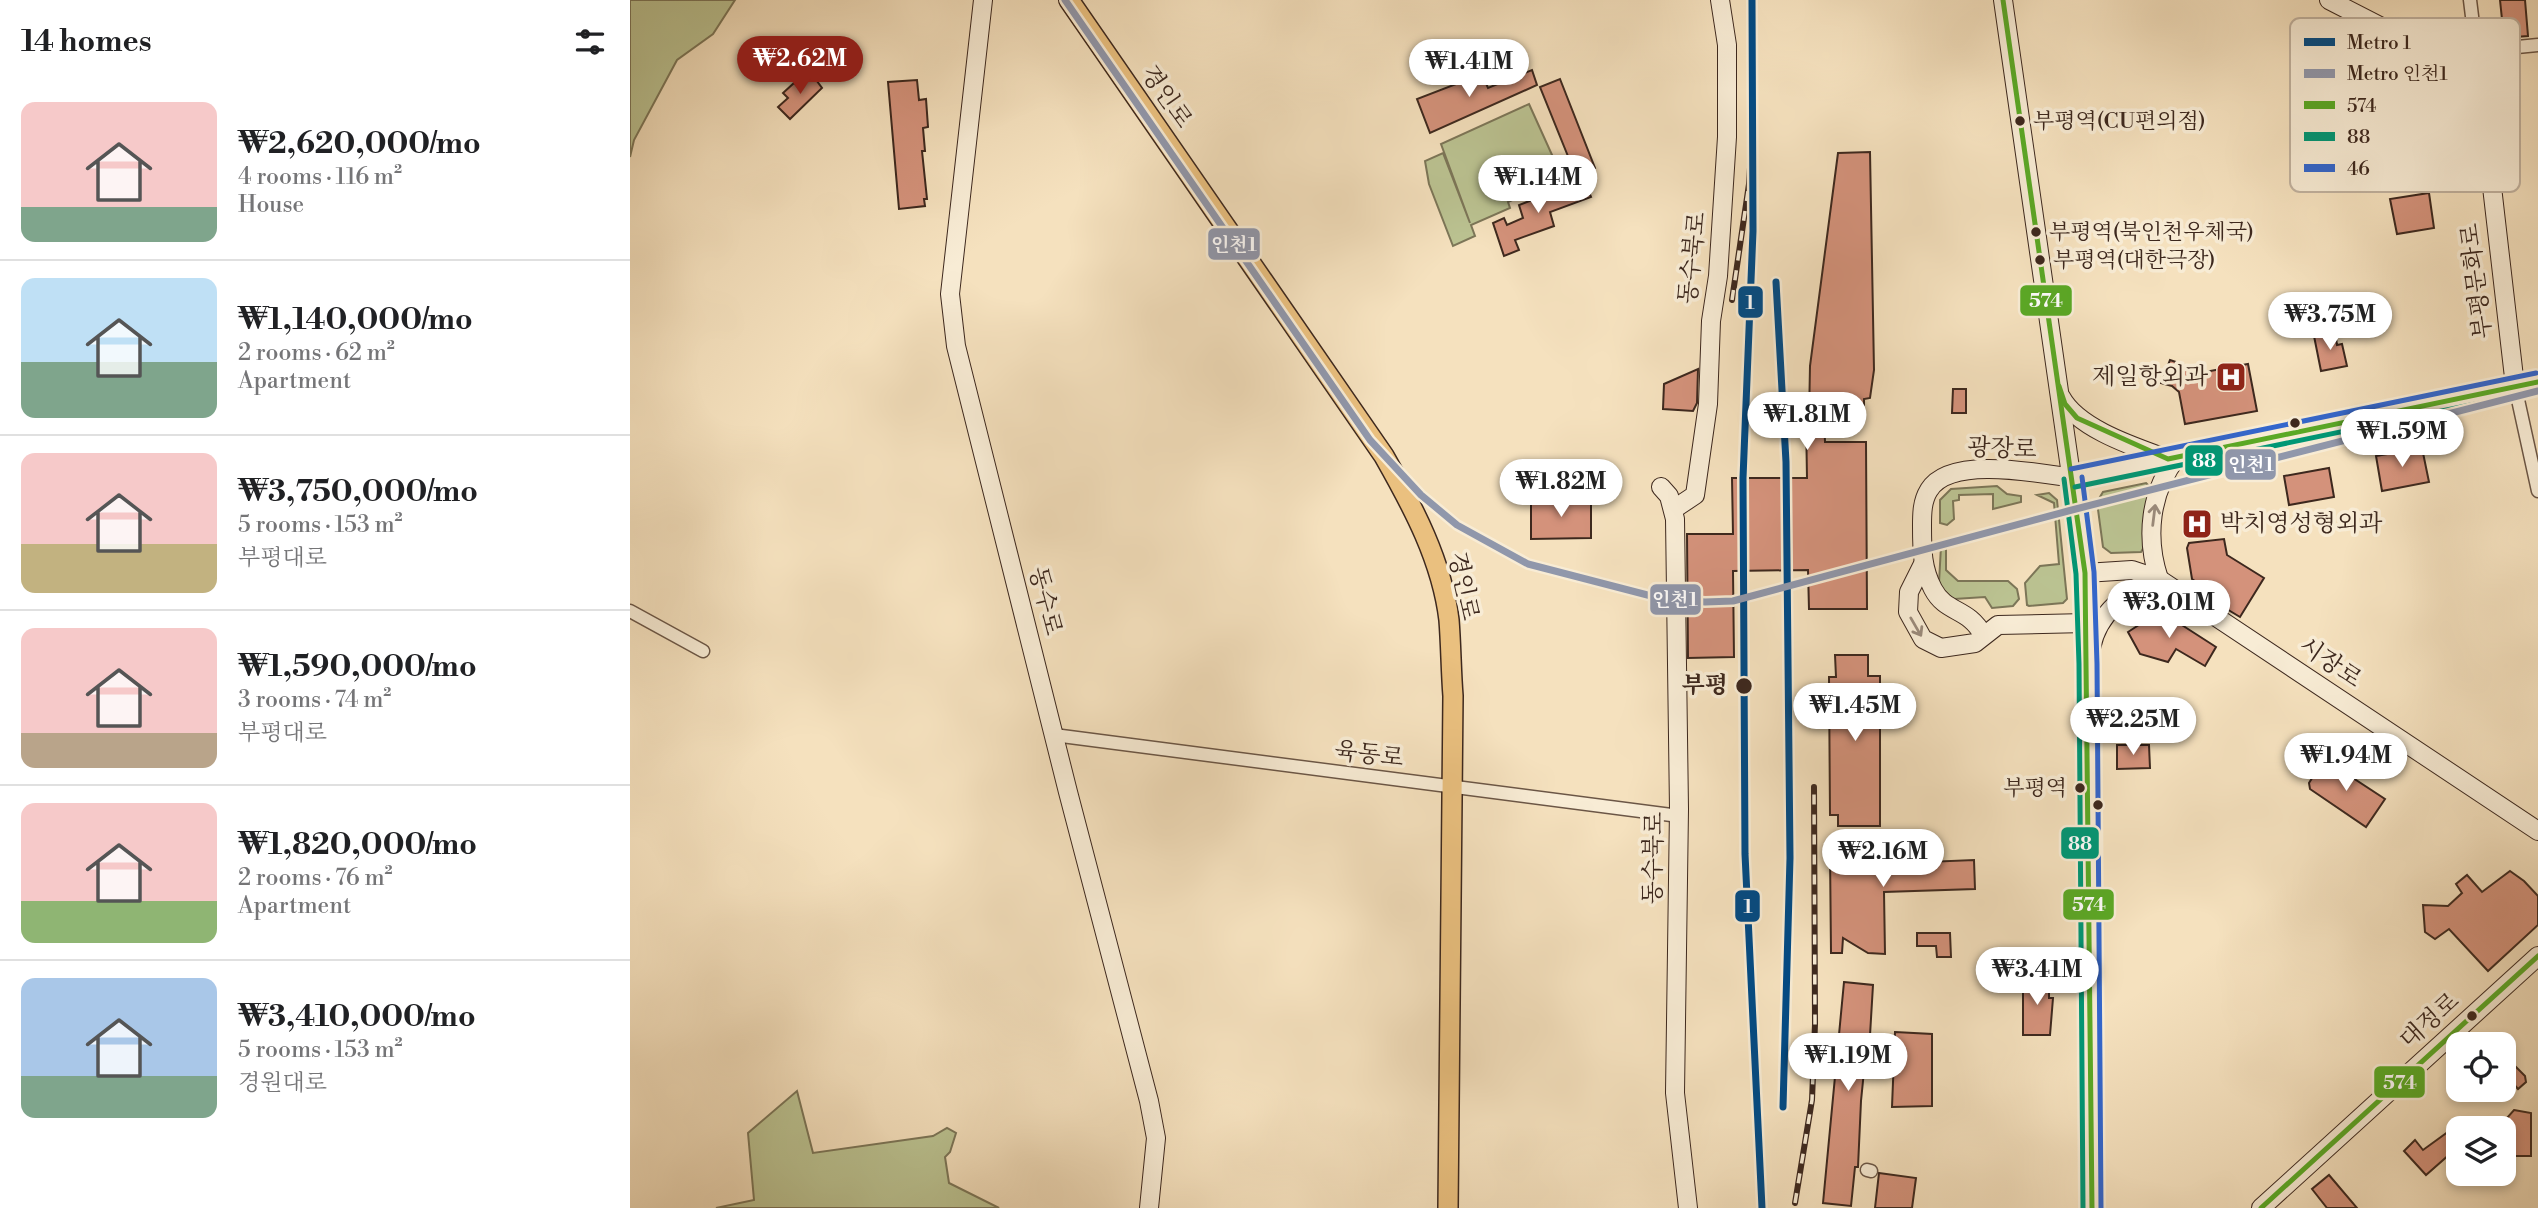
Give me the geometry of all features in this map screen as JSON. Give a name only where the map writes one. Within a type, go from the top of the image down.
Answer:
[{"type":"main road","name":"경인로","points":[[1069,0],[1380,451],[1408,499],[1433,555],[1448,618],[1453,696],[1448,1208]]},
{"type":"street","name":"동수로","points":[[983,0],[950,294],[956,346],[1149,1101],[1156,1138],[1149,1208]]},
{"type":"street","name":"동수북로","points":[[1674,509],[1695,495],[1708,404],[1711,321],[1718,276],[1727,137],[1727,45],[1720,0]]},
{"type":"street","points":[[2003,0],[2085,573],[2092,1208]]},
{"type":"street","points":[[2329,0],[2363,18]]},
{"type":"street","points":[[2470,0],[2472,18]]},
{"type":"street","points":[[2520,47],[2538,45]]},
{"type":"street","name":"부평문화로","points":[[2493,192],[2515,386],[2538,491]]},
{"type":"street","name":"광장로","points":[[1983,635],[1972,618],[1943,603],[1933,590],[1923,564],[1923,502],[1938,479],[1960,470],[2028,472],[2073,478],[2538,382]]},
{"type":"street","points":[[2060,394],[2070,411],[2085,423],[2172,458],[2157,491],[2151,549],[2159,579],[2142,585],[2108,612],[2093,641],[2088,664]]},
{"type":"street","name":"동수북로","points":[[1661,487],[1674,509],[1679,816],[1675,1093],[1688,1208]]},
{"type":"street","name":"광장로","points":[[1923,564],[1908,601],[1908,612],[1923,639],[1941,648],[1975,643],[1991,629],[2005,624],[2086,623]]},
{"type":"street","name":"시장로","points":[[2085,573],[2132,570],[2159,579],[2538,831]]},
{"type":"street","points":[[630,611],[703,651]]},
{"type":"street","name":"육동로","points":[[1054,735],[1679,816]]},
{"type":"street","name":"대정로","points":[[2261,1208],[2538,956]]},
{"type":"green space","points":[[630,0],[735,0],[713,34],[677,60],[634,140],[630,157]]},
{"type":"green space","points":[[1529,104],[1562,177],[1508,202],[1510,208],[1471,225],[1475,236],[1453,246],[1429,184],[1425,161],[1443,153],[1470,223],[1441,144]]},
{"type":"green space","points":[[2146,483],[2151,488],[2144,547],[2141,552],[2111,553],[2103,547],[2097,502],[2103,492]]},
{"type":"green space","points":[[1997,486],[2007,494],[2021,496],[2021,502],[1993,509],[1993,494],[1959,495],[1959,500],[1953,501],[1954,519],[1947,525],[1940,523],[1940,500],[1951,489]]},
{"type":"green space","points":[[2049,493],[2057,500],[2067,599],[2063,603],[2029,606],[2025,583],[2040,566],[2059,564],[2054,503],[2037,495]]},
{"type":"green space","points":[[1941,546],[1946,546],[1946,570],[1958,581],[2008,581],[2017,589],[2019,599],[2013,606],[1992,608],[1985,597],[1954,599],[1945,596],[1939,583]]},
{"type":"green space","points":[[797,1091],[813,1153],[933,1136],[947,1128],[956,1133],[950,1152],[945,1157],[949,1183],[999,1208],[716,1208],[754,1200],[748,1133]]},
{"type":"building","points":[[2500,0],[2525,0],[2528,36],[2520,37],[2520,18],[2502,18]]},
{"type":"building","points":[[1532,70],[1537,85],[1430,133],[1417,99],[1482,74],[1488,88]]},
{"type":"building","points":[[811,73],[822,88],[790,119],[778,107],[788,98],[783,93],[794,83],[798,87]]},
{"type":"building","points":[[1560,79],[1595,168],[1576,176],[1540,87]]},
{"type":"building","points":[[917,80],[919,100],[926,99],[928,127],[923,128],[925,151],[922,151],[927,199],[924,199],[925,206],[899,209],[888,82]]},
{"type":"building","points":[[1870,152],[1874,370],[1870,398],[1864,399],[1864,413],[1824,413],[1825,442],[1866,442],[1867,609],[1809,609],[1808,570],[1733,571],[1734,657],[1688,658],[1687,534],[1733,534],[1732,478],[1807,478],[1806,418],[1809,418],[1810,366],[1838,153]]},
{"type":"building","points":[[1584,180],[1591,197],[1550,212],[1554,226],[1515,240],[1519,250],[1504,256],[1493,223],[1504,218],[1507,225],[1523,218],[1519,205]]},
{"type":"building","points":[[2429,193],[2434,228],[2397,234],[2390,199]]},
{"type":"building","points":[[2335,332],[2337,345],[2342,344],[2347,366],[2321,371],[2314,336]]},
{"type":"building","points":[[2170,360],[2205,372],[2248,364],[2257,411],[2185,424],[2179,392],[2172,386],[2161,383]]},
{"type":"building","points":[[1698,369],[1697,403],[1693,411],[1663,409],[1664,384]]},
{"type":"building","points":[[1953,389],[1966,389],[1966,413],[1952,413]]},
{"type":"building","points":[[2422,448],[2429,482],[2382,491],[2376,456]]},
{"type":"building","points":[[2329,468],[2334,497],[2289,505],[2284,476]]},
{"type":"building","points":[[1591,499],[1591,538],[1531,539],[1531,500]]},
{"type":"building","points":[[2224,539],[2227,555],[2264,578],[2240,617],[2202,594],[2205,588],[2192,579],[2187,548],[2189,543]]},
{"type":"building","points":[[2157,609],[2216,647],[2205,666],[2176,649],[2168,662],[2140,654],[2128,632],[2148,619]]},
{"type":"building","points":[[1835,655],[1868,655],[1868,676],[1880,676],[1880,826],[1838,826],[1838,815],[1830,815],[1829,677],[1836,677]]},
{"type":"building","points":[[2117,745],[2149,745],[2150,768],[2117,769]]},
{"type":"building","points":[[2324,759],[2385,799],[2366,827],[2310,789],[2309,783]]},
{"type":"building","points":[[1926,842],[1927,862],[1974,860],[1975,889],[1884,892],[1885,954],[1868,953],[1843,938],[1842,953],[1831,953],[1830,853]]},
{"type":"building","points":[[2510,871],[2538,896],[2538,925],[2488,971],[2449,929],[2435,939],[2425,932],[2423,905],[2448,906],[2462,893],[2456,884],[2467,875],[2482,892]]},
{"type":"building","points":[[1917,933],[1950,933],[1951,957],[1937,957],[1936,946],[1917,946]]},
{"type":"building","points":[[2023,978],[2049,978],[2049,998],[2053,998],[2050,1035],[2023,1035]]},
{"type":"building","points":[[1844,982],[1873,985],[1869,1052],[1866,1051],[1861,1101],[1858,1167],[1855,1167],[1851,1206],[1823,1203]]},
{"type":"building","points":[[1895,1032],[1932,1034],[1932,1106],[1892,1107]]},
{"type":"building","points":[[2516,1067],[2525,1076],[2526,1082],[2518,1089]]},
{"type":"building","points":[[2514,1110],[2531,1113],[2531,1156],[2516,1156],[2516,1116],[2509,1116]]},
{"type":"building","points":[[2446,1133],[2446,1157],[2426,1175],[2404,1151],[2415,1140],[2423,1150]]},
{"type":"building","points":[[1879,1173],[1916,1178],[1912,1208],[1875,1208]]},
{"type":"building","points":[[2329,1175],[2357,1208],[2327,1208],[2312,1189]]},
{"type":"railway","points":[[1732,300],[1749,184],[1753,119]]},
{"type":"railway","points":[[1795,1203],[1812,1100],[1815,1024],[1814,787]]},
{"type":"metro line","name":"인천1","points":[[1065,0],[1370,440],[1421,495],[1457,525],[1528,564],[1659,598],[1705,602],[1733,601],[2068,511],[2538,391]]},
{"type":"metro line","name":"1","points":[[1752,0],[1753,231],[1743,478],[1745,854],[1762,1208]]},
{"type":"metro line","name":"1","points":[[1776,282],[1786,462],[1790,858],[1783,1107]]},
{"type":"transit line","name":"574","points":[[2003,0],[2085,573],[2092,1208]]},
{"type":"transit line","name":"46","points":[[2071,469],[2536,373]]},
{"type":"transit line","name":"574","points":[[2059,386],[2065,404],[2077,418],[2168,459],[2538,382]]},
{"type":"transit line","name":"88","points":[[2075,487],[2538,391]]},
{"type":"transit line","name":"46","points":[[2082,477],[2094,572],[2097,664],[2101,1208]]},
{"type":"transit line","name":"88","points":[[2064,479],[2076,574],[2079,664],[2083,1208]]},
{"type":"transit line","name":"574","points":[[2261,1208],[2538,956]]},
{"type":"place","name":"부평역(CU편의점)","points":[[2020,121]]},
{"type":"place","name":"부평역(북인천우체국)","points":[[2036,232]]},
{"type":"place","name":"부평역(대한극장)","points":[[2040,260]]},
{"type":"place","name":"제일항외과","points":[[2231,377]]},
{"type":"place","name":"박치영성형외과","points":[[2197,524]]},
{"type":"place","name":"부평","points":[[1744,686]]},
{"type":"place","name":"부평역","points":[[2080,788]]}]
